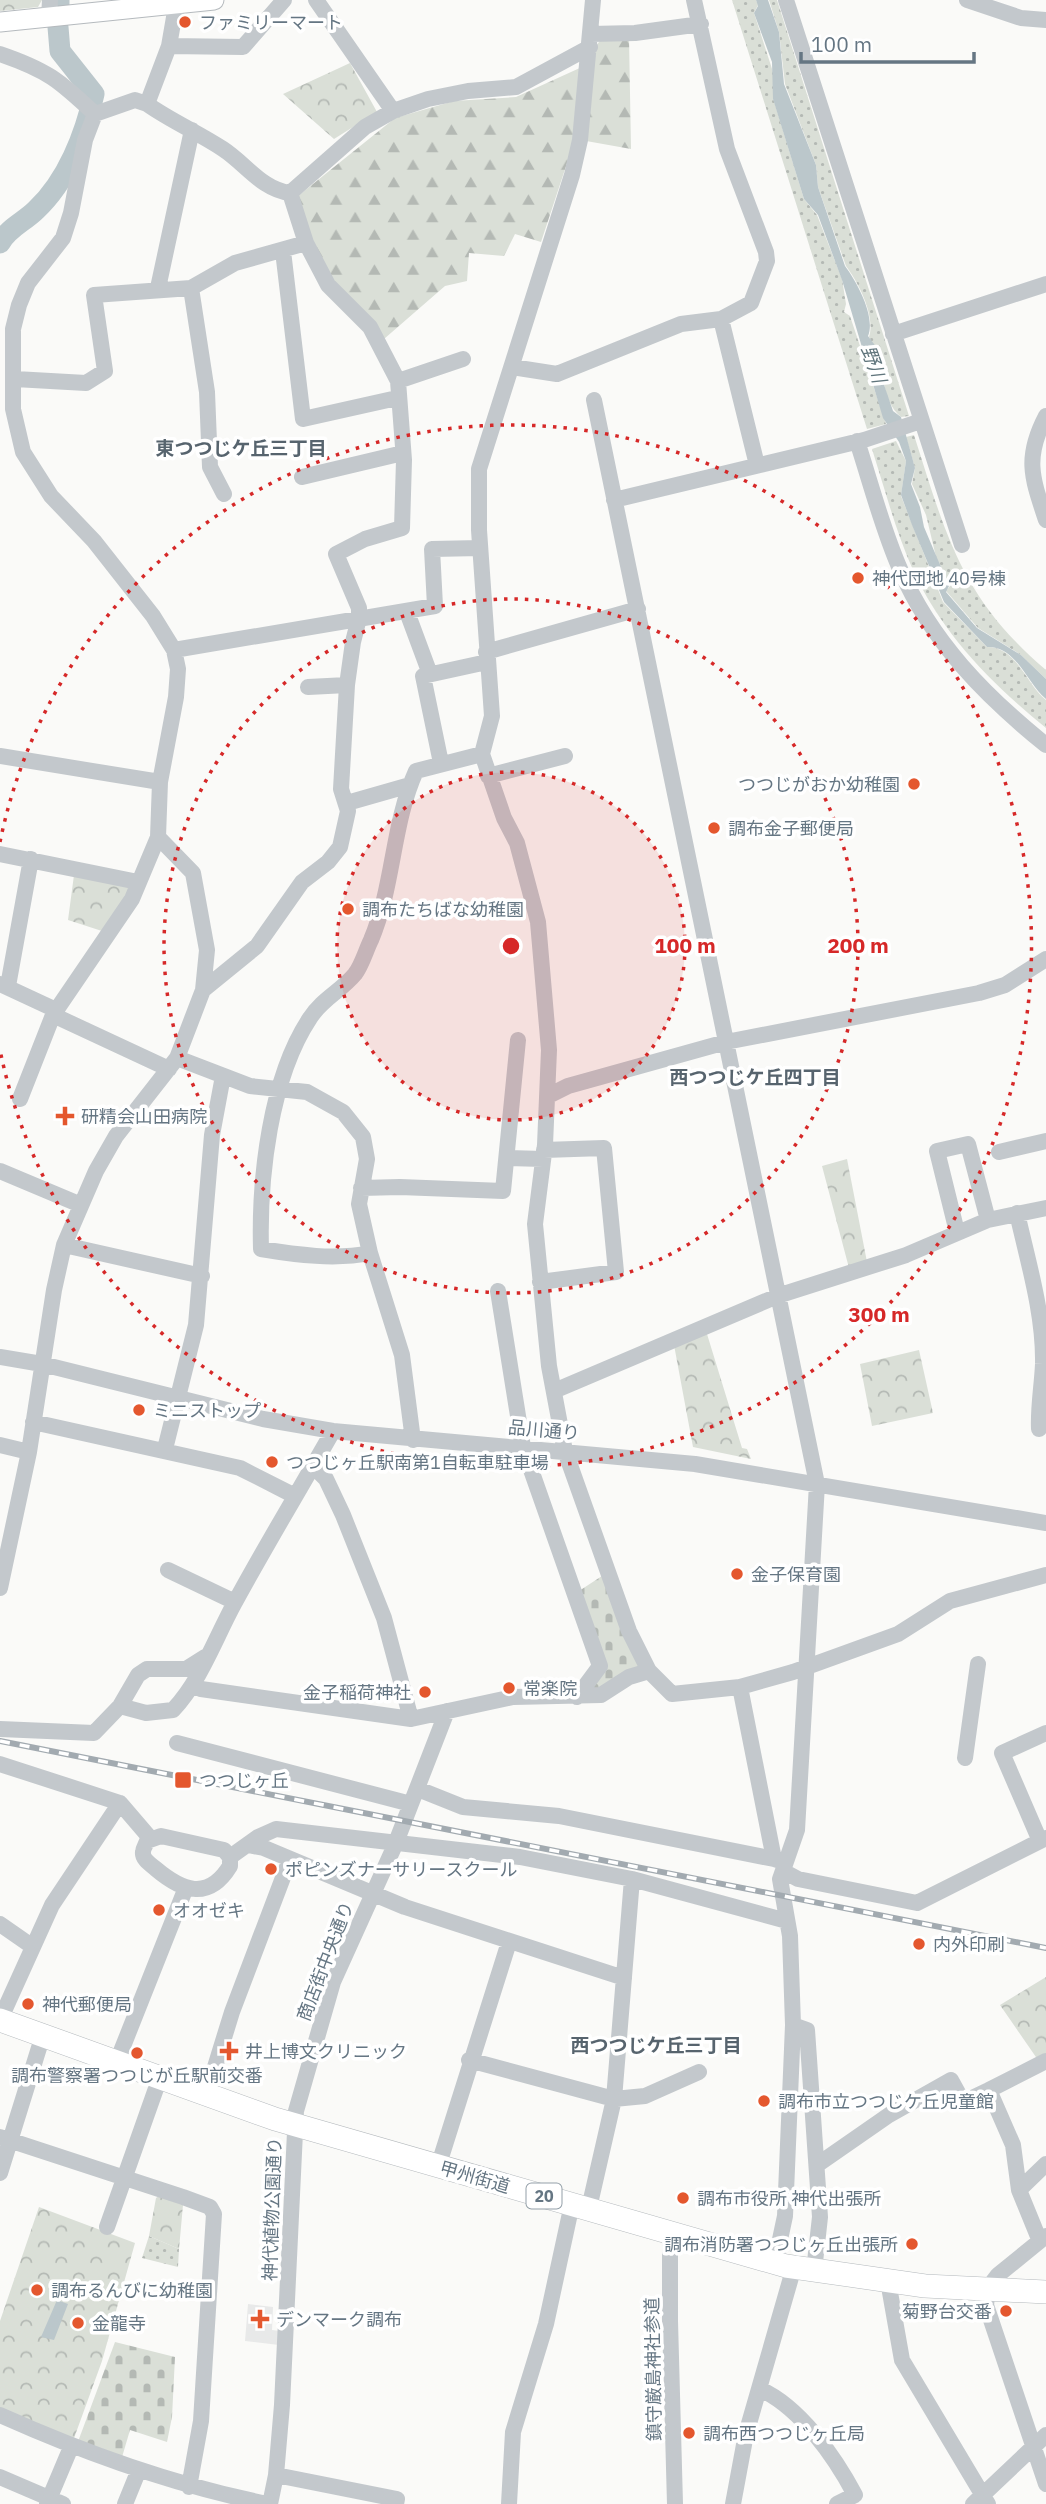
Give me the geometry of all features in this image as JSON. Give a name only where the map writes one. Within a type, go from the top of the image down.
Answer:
[{"type":"highway","name":"甲州街道","points":[[0,2020],[159,2080],[295,2124],[794,2267],[888,2281],[1046,2292]]},
{"type":"main road","points":[[0,22],[49,8],[214,0]]},
{"type":"street","points":[[169,46],[243,47],[284,0]]},
{"type":"street","points":[[316,0],[393,111]]},
{"type":"street","points":[[593,0],[591,41],[572,174],[479,469],[480,548],[492,716],[482,754],[488,776],[517,843],[538,922],[550,1050],[535,1224],[554,1391],[565,1451],[629,1631],[649,1671],[672,1694],[740,1687],[898,1634],[958,1598],[1046,1575]]},
{"type":"street","points":[[512,367],[557,374],[681,324],[721,319],[751,303],[767,261],[759,231],[727,149],[694,0]]},
{"type":"street","points":[[786,0],[962,545]]},
{"type":"street","points":[[967,0],[1021,18],[1046,20]]},
{"type":"street","points":[[147,104],[169,46],[176,2]]},
{"type":"street","points":[[290,193],[365,127],[393,111],[428,99],[468,91],[516,87],[591,41],[701,24]]},
{"type":"street","points":[[0,54],[38,66],[59,80],[95,114]]},
{"type":"street","points":[[20,1099],[54,1013],[132,899],[158,837],[160,782],[176,697],[178,669],[174,650],[153,616],[94,541],[51,496],[23,452],[6,408],[15,379],[13,329],[19,305],[29,283],[62,238],[71,213],[85,140],[95,114],[135,100],[147,104],[227,151],[246,170],[277,191],[290,193]]},
{"type":"street","points":[[158,288],[192,130]]},
{"type":"street","points":[[204,990],[257,946],[302,882],[336,854],[345,832],[347,803],[341,789],[347,685],[359,608],[336,554],[365,539],[402,528],[403,453],[397,390],[370,327],[328,285],[306,243],[290,193]]},
{"type":"street","points":[[15,379],[86,383],[104,371],[94,295],[158,288],[191,288],[235,263],[306,243]]},
{"type":"street","points":[[283,251],[303,419],[397,390],[463,359]]},
{"type":"street","points":[[893,334],[1046,284]]},
{"type":"street","points":[[191,288],[207,392],[210,467],[224,494]]},
{"type":"street","points":[[721,319],[757,466]]},
{"type":"street","points":[[594,400],[817,1484],[804,1666],[797,1830],[781,1865]]},
{"type":"street","points":[[1046,416],[1034,442],[1031,470],[1046,520]]},
{"type":"street","points":[[614,500],[860,440],[920,421]]},
{"type":"street","points":[[860,440],[899,567],[929,624],[981,689],[1046,745]]},
{"type":"street","points":[[1034,442],[1046,455]]},
{"type":"street","points":[[302,477],[320,478],[403,453]]},
{"type":"street","points":[[174,650],[435,606],[432,549],[480,548]]},
{"type":"street","points":[[440,763],[423,676],[638,609]]},
{"type":"street","points":[[407,612],[430,674]]},
{"type":"street","points":[[308,687],[347,685]]},
{"type":"street","points":[[370,1253],[318,1256],[261,1249],[260,1206],[278,1091],[302,1028],[318,1005],[356,973],[372,937],[393,867],[410,785],[416,771],[482,754]]},
{"type":"street","points":[[0,756],[160,782]]},
{"type":"street","points":[[488,776],[565,756]]},
{"type":"street","points":[[347,803],[410,785]]},
{"type":"street","points":[[0,1588],[29,1452],[64,1245],[80,1205],[116,1136],[173,1063],[204,990],[207,950],[193,873],[158,837]]},
{"type":"street","points":[[0,854],[138,882]]},
{"type":"street","points":[[31,859],[4,985],[54,1013],[173,1063],[278,1091],[307,1092],[343,1112],[354,1123],[367,1148],[359,1204],[370,1253],[402,1354],[413,1440]]},
{"type":"street","points":[[548,1096],[568,1086],[726,1042],[979,993],[1014,979],[1046,958]]},
{"type":"street","points":[[361,1188],[400,1186],[503,1191],[518,1040]]},
{"type":"street","points":[[165,1449],[196,1325],[212,1135],[223,1076]]},
{"type":"street","points":[[999,1152],[1046,1141]]},
{"type":"street","points":[[957,1232],[937,1151],[968,1144],[988,1220]]},
{"type":"street","points":[[508,1158],[604,1148],[616,1272],[540,1282]]},
{"type":"street","points":[[0,1171],[80,1205]]},
{"type":"street","points":[[554,1391],[780,1295],[906,1255],[988,1220],[1046,1208]]},
{"type":"street","points":[[1017,1213],[1040,1322],[1044,1357],[1039,1429]]},
{"type":"street","points":[[64,1245],[202,1276]]},
{"type":"street","points":[[498,1291],[523,1447],[600,1665],[576,1697]]},
{"type":"street","name":"品川通り","points":[[0,1357],[42,1364],[263,1419],[333,1432],[695,1464],[1046,1523]]},
{"type":"street","points":[[33,1422],[165,1449],[240,1468],[295,1496]]},
{"type":"street","points":[[120,1706],[146,1713],[173,1710],[193,1685],[235,1602],[333,1432]]},
{"type":"street","points":[[0,1445],[29,1452]]},
{"type":"street","points":[[313,1466],[326,1479],[343,1515],[384,1618],[411,1719]]},
{"type":"street","points":[[168,1570],[235,1602]]},
{"type":"street","points":[[0,1729],[94,1733],[120,1706],[138,1675],[147,1669],[186,1669],[205,1657]]},
{"type":"street","points":[[965,1758],[978,1664]]},
{"type":"street","points":[[193,1685],[201,1689],[411,1719],[513,1697],[601,1695],[629,1677],[649,1671]]},
{"type":"street","points":[[740,1687],[781,1865],[780,1879],[788,1921],[793,2025],[785,2216],[794,2267]]},
{"type":"street","name":"商店街中央通り","points":[[295,2124],[333,1982],[395,1845],[447,1710]]},
{"type":"street","points":[[418,1789],[463,1807],[559,1815],[781,1865],[798,1879],[917,1903],[1043,1839],[1002,1753],[1046,1733]]},
{"type":"street","points":[[177,1744],[411,1804]]},
{"type":"street","points":[[0,1764],[120,1803],[150,1838]]},
{"type":"street","points":[[0,2020],[52,1905],[120,1803]]},
{"type":"street","points":[[150,1838],[143,1852],[145,1859],[186,1890],[214,1882],[228,1871],[230,1857],[276,1829],[395,1845],[520,1857],[632,1879],[788,1921]]},
{"type":"street","points":[[150,1838],[161,1836],[215,1847],[230,1857]]},
{"type":"street","points":[[248,1845],[290,1859],[405,1908],[624,1978]]},
{"type":"street","points":[[206,2096],[232,2012],[290,1859]]},
{"type":"street","points":[[509,2504],[513,2432],[614,2099],[632,1879]]},
{"type":"street","points":[[116,2064],[186,1890]]},
{"type":"street","points":[[0,1924],[33,1947]]},
{"type":"street","points":[[438,2166],[469,2060],[509,1942]]},
{"type":"street","points":[[733,2504],[739,2463],[794,2267],[820,2217],[807,2030],[793,2025]]},
{"type":"street","points":[[0,2173],[5,2138],[43,2035]]},
{"type":"street","points":[[469,2060],[614,2099],[645,2096],[699,2072]]},
{"type":"street","points":[[817,2165],[889,2115],[951,2080],[962,2100],[968,2100],[1046,2061]]},
{"type":"street","points":[[107,2227],[159,2080]]},
{"type":"street","points":[[989,2090],[1013,2145],[1019,2190],[1043,2238],[1019,2261],[998,2274],[988,2288],[986,2305],[1046,2484]]},
{"type":"street","name":"神代植物公園通り","points":[[269,2504],[276,2475],[295,2124]]},
{"type":"street","points":[[5,2138],[210,2207],[214,2214],[201,2421],[189,2487]]},
{"type":"street","points":[[1019,2190],[1046,2164]]},
{"type":"street","name":"鎮守厳島神社参道","points":[[674,2233],[670,2246],[670,2321],[675,2504]]},
{"type":"street","points":[[888,2281],[902,2360],[981,2501],[1046,2435]]},
{"type":"street","points":[[760,2389],[779,2399],[836,2460],[855,2495],[837,2504]]},
{"type":"street","points":[[0,2415],[71,2447],[138,2472],[189,2487],[269,2504]]},
{"type":"street","points":[[0,2477],[53,2502],[71,2447]]},
{"type":"street","points":[[125,2504],[138,2472]]},
{"type":"street","points":[[276,2475],[397,2499],[396,2504]]},
{"type":"shaded area","name":"デンマーク調布","points":[[248,2304],[273,2307],[272,2330],[280,2331],[279,2345],[245,2341]]},
{"type":"green space","points":[[0,0],[42,0],[38,7],[0,11]]},
{"type":"green space","points":[[732,0],[756,0],[758,5],[754,13],[773,72],[773,98],[804,199],[817,215],[842,279],[846,304],[844,312],[850,316],[886,424],[867,429]]},
{"type":"green space","points":[[769,0],[777,0],[909,416],[901,417],[887,395],[877,351],[869,337],[871,329],[868,310],[856,281],[846,266],[818,187],[816,165],[785,84],[779,32]]},
{"type":"green space","points":[[603,36],[629,37],[631,149],[575,139],[541,242],[515,234],[504,256],[469,253],[467,281],[445,286],[384,339],[374,322],[339,290],[327,273],[312,240],[298,196],[395,118],[454,101],[516,97],[582,67]]},
{"type":"green space","points":[[350,63],[377,112],[334,139],[283,94]]},
{"type":"green space","points":[[914,435],[936,504],[960,563],[994,617],[1046,670],[1046,679],[1021,655],[978,628],[946,591],[950,586],[937,561],[926,515],[912,484],[915,468],[906,437]]},
{"type":"green space","points":[[896,441],[906,461],[901,496],[943,602],[987,647],[1006,653],[1014,660],[1046,700],[1046,728],[970,657],[925,593],[901,541],[872,449]]},
{"type":"green space","points":[[74,875],[133,888],[105,932],[68,920]]},
{"type":"green space","points":[[847,1159],[867,1262],[849,1268],[822,1166]]},
{"type":"green space","points":[[707,1334],[742,1448],[747,1449],[751,1459],[693,1447],[674,1345]]},
{"type":"green space","points":[[919,1350],[933,1413],[872,1426],[860,1364]]},
{"type":"green space","points":[[605,1574],[641,1666],[590,1694],[604,1666],[579,1591]]},
{"type":"green space","points":[[1046,1977],[1046,2056],[1038,2060],[1000,2005]]},
{"type":"green space","points":[[160,2195],[183,2205],[179,2249],[149,2236],[156,2198]]},
{"type":"green space","points":[[39,2207],[135,2243],[102,2361],[73,2441],[0,2411],[0,2321]]},
{"type":"green space","points":[[149,2236],[179,2249],[178,2267],[142,2258]]},
{"type":"green space","points":[[115,2342],[175,2357],[172,2417],[167,2442],[130,2430],[120,2464],[76,2447]]},
{"type":"water","name":"野川","points":[[756,0],[768,0],[779,32],[784,84],[816,165],[818,187],[845,266],[860,290],[867,310],[870,328],[868,336],[877,348],[879,370],[893,411],[901,417],[915,468],[911,484],[924,527],[949,586],[946,592],[977,628],[1021,655],[1046,679],[1046,699],[1014,659],[997,648],[987,647],[944,602],[912,525],[901,495],[906,461],[899,442],[883,418],[842,280],[818,215],[804,199],[773,99],[772,62],[754,13],[758,6]]},
{"type":"water","points":[[57,2300],[68,2304],[54,2340],[41,2337]]},
{"type":"waterway","points":[[59,0],[59,5]]},
{"type":"waterway","points":[[0,243],[12,229],[36,210],[57,185],[80,141],[90,110],[94,94],[60,51],[58,27]]},
{"type":"railway","points":[[0,1741],[1046,1948]]},
{"type":"place","name":"ファミリーマート","points":[[185,22]]},
{"type":"place","name":"神代団地 40号棟","points":[[858,578]]},
{"type":"place","name":"つつじがおか幼稚園","points":[[914,784]]},
{"type":"place","name":"調布金子郵便局","points":[[714,828]]},
{"type":"place","name":"調布たちばな幼稚園","points":[[348,909]]},
{"type":"place","name":"研精会山田病院","points":[[65,1116]]},
{"type":"place","name":"ミニストップ","points":[[139,1410]]},
{"type":"place","name":"つつじヶ丘駅南第1自転車駐車場","points":[[272,1462]]},
{"type":"place","name":"金子保育園","points":[[737,1574]]},
{"type":"place","name":"常楽院","points":[[509,1688]]},
{"type":"place","name":"金子稲荷神社","points":[[425,1692]]},
{"type":"place","name":"つつじヶ丘","points":[[183,1780]]},
{"type":"place","name":"ポピンズナーサリースクール","points":[[271,1869]]},
{"type":"place","name":"オオゼキ","points":[[159,1910]]},
{"type":"place","name":"内外印刷","points":[[919,1944]]},
{"type":"place","name":"神代郵便局","points":[[28,2004]]},
{"type":"place","name":"井上博文クリニック","points":[[229,2051]]},
{"type":"place","name":"調布警察署つつじが丘駅前交番","points":[[137,2053]]},
{"type":"place","name":"調布市立つつじケ丘児童館","points":[[764,2101]]},
{"type":"place","name":"調布市役所 神代出張所","points":[[683,2198]]},
{"type":"place","name":"調布消防署つつじヶ丘出張所","points":[[912,2244]]},
{"type":"place","name":"調布るんびに幼稚園","points":[[37,2290]]},
{"type":"place","name":"菊野台交番","points":[[1006,2311]]},
{"type":"place","name":"デンマーク調布","points":[[260,2319]]},
{"type":"place","name":"金龍寺","points":[[78,2323]]},
{"type":"place","name":"調布西つつじヶ丘局","points":[[689,2433]]},
{"type":"district","name":"東つつじケ丘三丁目","points":[[241,448]]},
{"type":"district","name":"西つつじケ丘四丁目","points":[[755,1077]]},
{"type":"district","name":"西つつじケ丘三丁目","points":[[656,2045]]}]
